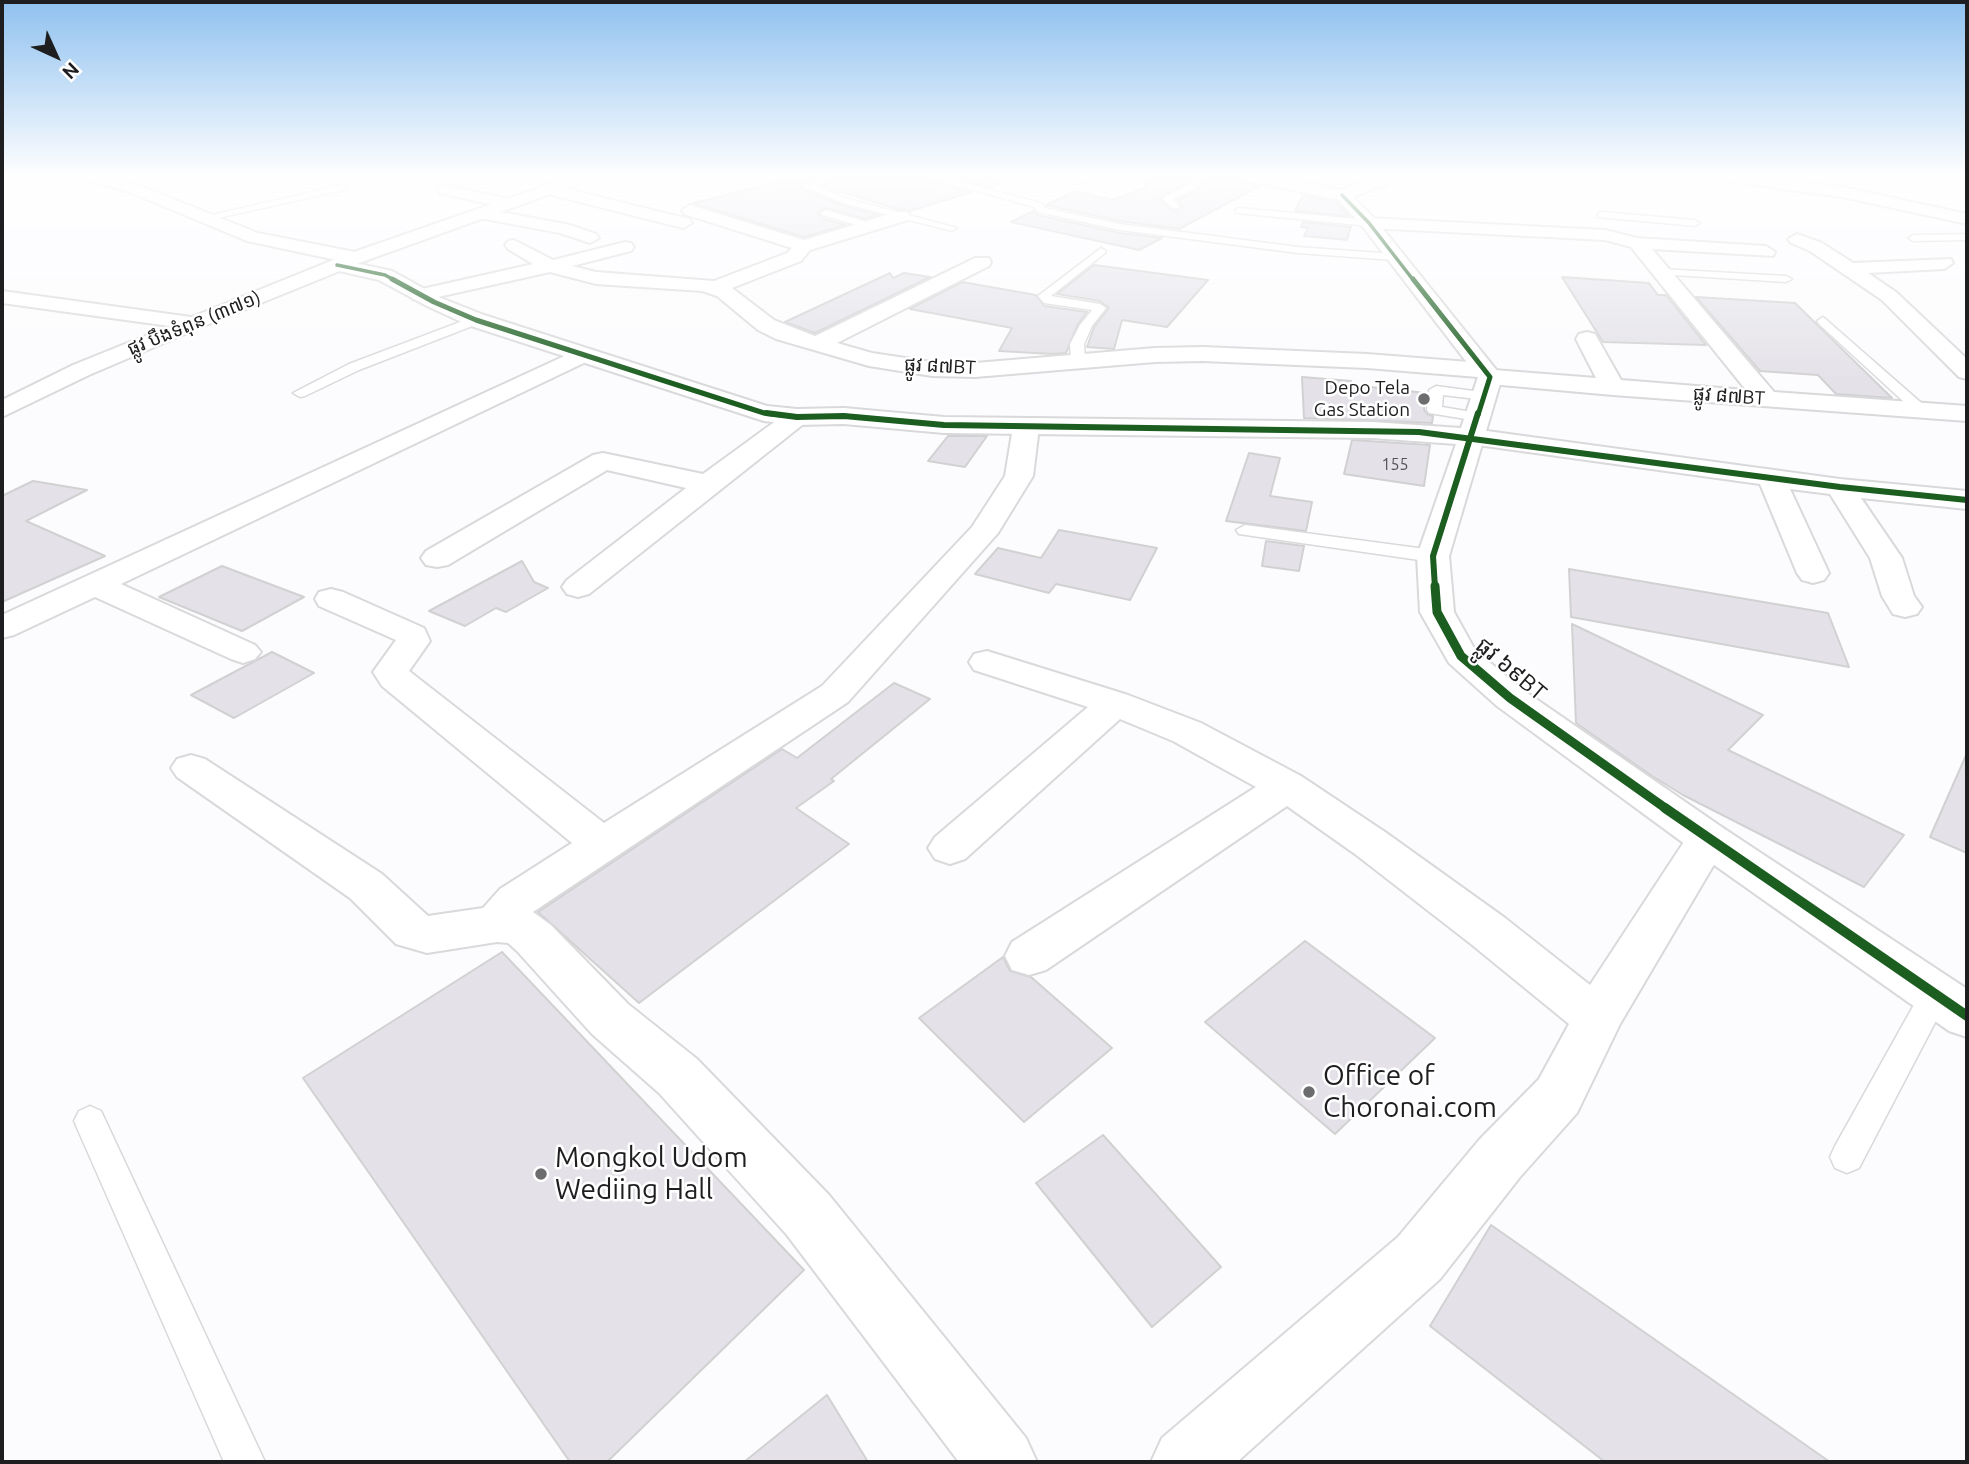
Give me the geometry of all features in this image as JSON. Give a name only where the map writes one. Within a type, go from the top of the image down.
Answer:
[{"type":"street","points":[[280,244],[384,275],[420,295],[476,320],[764,413],[797,417],[844,416],[944,425],[1372,430],[1481,399],[1771,478],[1967,500]]},
{"type":"street","name":"ផ្លូវ បឹងទំពុន (៣៧១)","points":[[2,410],[81,370],[164,334],[394,244]]},
{"type":"street","points":[[797,244],[804,246]]},
{"type":"street","points":[[514,245],[550,266],[596,278],[715,288],[791,259],[804,246],[810,244]]},
{"type":"street","points":[[1385,244],[1481,399]]},
{"type":"street","points":[[1638,244],[1767,399]]},
{"type":"street","points":[[1656,244],[1766,252]]},
{"type":"street","points":[[1809,244],[1889,296],[1967,372]]},
{"type":"street","points":[[420,295],[625,247]]},
{"type":"street","points":[[815,345],[982,262]]},
{"type":"street","points":[[1848,269],[1944,263]]},
{"type":"street","name":"ផ្លូវ ៨៧BT","points":[[715,288],[766,326],[815,345],[869,359],[932,369],[975,370],[1155,355],[1367,361],[1481,399],[1613,388],[1967,414]]},
{"type":"street","points":[[2,297],[191,323]]},
{"type":"street","points":[[57,320],[87,309]]},
{"type":"street","points":[[2,312],[164,334]]},
{"type":"street","points":[[1929,335],[1967,337]]},
{"type":"street","points":[[1587,339],[1613,388]]},
{"type":"street","points":[[2,628],[582,355]]},
{"type":"street","name":"ផ្លូវ ៦៩BT","points":[[1481,399],[1433,556],[1437,612],[1461,656],[1510,698],[1708,839],[1967,1016]]},
{"type":"street","points":[[578,587],[797,417]]},
{"type":"street","points":[[497,924],[516,901],[835,694],[983,533],[1020,476],[1026,427]]},
{"type":"street","points":[[437,558],[603,461],[708,484]]},
{"type":"street","points":[[1771,478],[1813,573]]},
{"type":"street","points":[[1840,487],[1886,558],[1898,596],[1905,607]]},
{"type":"street","points":[[94,583],[243,652]]},
{"type":"street","points":[[331,599],[412,635],[413,641],[391,671],[395,678],[603,845]]},
{"type":"street","points":[[987,662],[1115,703],[1187,732],[1287,786],[1370,843],[1488,931],[1563,994],[1597,1017]]},
{"type":"street","points":[[950,848],[1115,703]]},
{"type":"street","points":[[191,768],[366,886],[413,931],[427,935],[497,924],[519,926],[534,937],[610,1019],[678,1076],[808,1215],[1002,1462]]},
{"type":"street","points":[[1029,956],[1287,786]]},
{"type":"street","points":[[1186,1462],[1419,1258],[1500,1158],[1558,1096],[1597,1017],[1708,839]]},
{"type":"lane","points":[[1254,244],[1394,257]]},
{"type":"lane","points":[[1078,361],[1076,344],[1086,325],[1100,308],[1048,300],[1044,296],[1101,251]]},
{"type":"lane","points":[[1661,272],[1786,279]]},
{"type":"lane","points":[[300,393],[354,367],[476,320]]},
{"type":"lane","points":[[1823,321],[1922,411]]},
{"type":"lane","points":[[1245,530],[1433,556]]},
{"type":"lane","points":[[1847,1157],[1935,994]]},
{"type":"lane","points":[[90,1121],[245,1462]]},
{"type":"building","points":[[1113,244],[1150,244],[1139,250]]},
{"type":"building","points":[[1094,265],[1208,280],[1167,327],[1122,320],[1114,349],[1087,347],[1094,327],[1109,308],[1100,301],[1057,294]]},
{"type":"building","points":[[890,273],[893,278],[904,273],[930,277],[815,333],[785,322]]},
{"type":"building","points":[[1562,277],[1649,283],[1658,295],[1666,295],[1706,345],[1603,342]]},
{"type":"building","points":[[962,282],[1036,295],[1044,306],[1087,312],[1078,324],[1066,353],[1053,354],[999,351],[1012,328],[910,309]]},
{"type":"building","points":[[1696,297],[1795,303],[1892,398],[1836,394],[1818,375],[1760,371]]},
{"type":"building","points":[[1302,377],[1351,381],[1352,385],[1426,393],[1424,410],[1433,416],[1432,423],[1304,418]]},
{"type":"building","points":[[948,436],[987,436],[965,467],[928,461]]},
{"type":"building","points":[[1352,440],[1430,445],[1424,486],[1344,474]]},
{"type":"building","points":[[1249,453],[1280,458],[1270,496],[1312,502],[1306,531],[1226,521]]},
{"type":"building","points":[[33,481],[87,490],[26,521],[105,556],[2,602],[2,496]]},
{"type":"building","points":[[1059,530],[1157,548],[1130,600],[1056,584],[1049,593],[975,574],[998,548],[1041,558]]},
{"type":"building","points":[[1266,541],[1304,546],[1299,571],[1262,566]]},
{"type":"building","points":[[522,561],[534,582],[548,588],[506,612],[496,608],[465,626],[429,611]]},
{"type":"building","points":[[222,566],[304,597],[242,631],[159,597]]},
{"type":"building","points":[[1569,569],[1828,613],[1849,667],[1571,617]]},
{"type":"building","points":[[1572,624],[1763,715],[1728,750],[1904,835],[1864,887],[1683,795],[1652,776],[1576,723]]},
{"type":"building","points":[[272,652],[314,673],[234,718],[191,695]]},
{"type":"building","points":[[894,683],[930,699],[831,779],[834,781],[796,808],[849,844],[639,1003],[538,912],[782,749],[797,758]]},
{"type":"building","points":[[1967,753],[1967,853],[1930,837]]},
{"type":"building","points":[[1305,941],[1435,1038],[1335,1134],[1205,1022]]},
{"type":"building","name":"Mongkol Udom Wediing Hall","points":[[502,952],[804,1270],[607,1462],[570,1462],[303,1078]]},
{"type":"building","points":[[1003,957],[1010,971],[1031,977],[1112,1048],[1024,1122],[919,1018]]},
{"type":"building","points":[[1103,1135],[1221,1267],[1152,1327],[1036,1183]]},
{"type":"building","points":[[1491,1225],[1830,1462],[1605,1462],[1430,1326]]},
{"type":"building","points":[[827,1395],[868,1462],[744,1462]]},
{"type":"cycle path","points":[[1386,244],[1490,377],[1433,556],[1437,612],[1461,656],[1510,698],[1708,839],[1967,1016]]},
{"type":"cycle path","points":[[337,265],[385,275],[434,302],[476,320],[764,413],[797,417],[844,416],[944,425],[1419,432],[1840,487],[1967,500]]},
{"type":"place","name":"Depo Tela Gas Station","points":[[1424,399]]},
{"type":"place","name":"Office of Choronai.com","points":[[1309,1092]]},
{"type":"place","name":"Mongkol Udom Wediing Hall","points":[[541,1174]]}]
